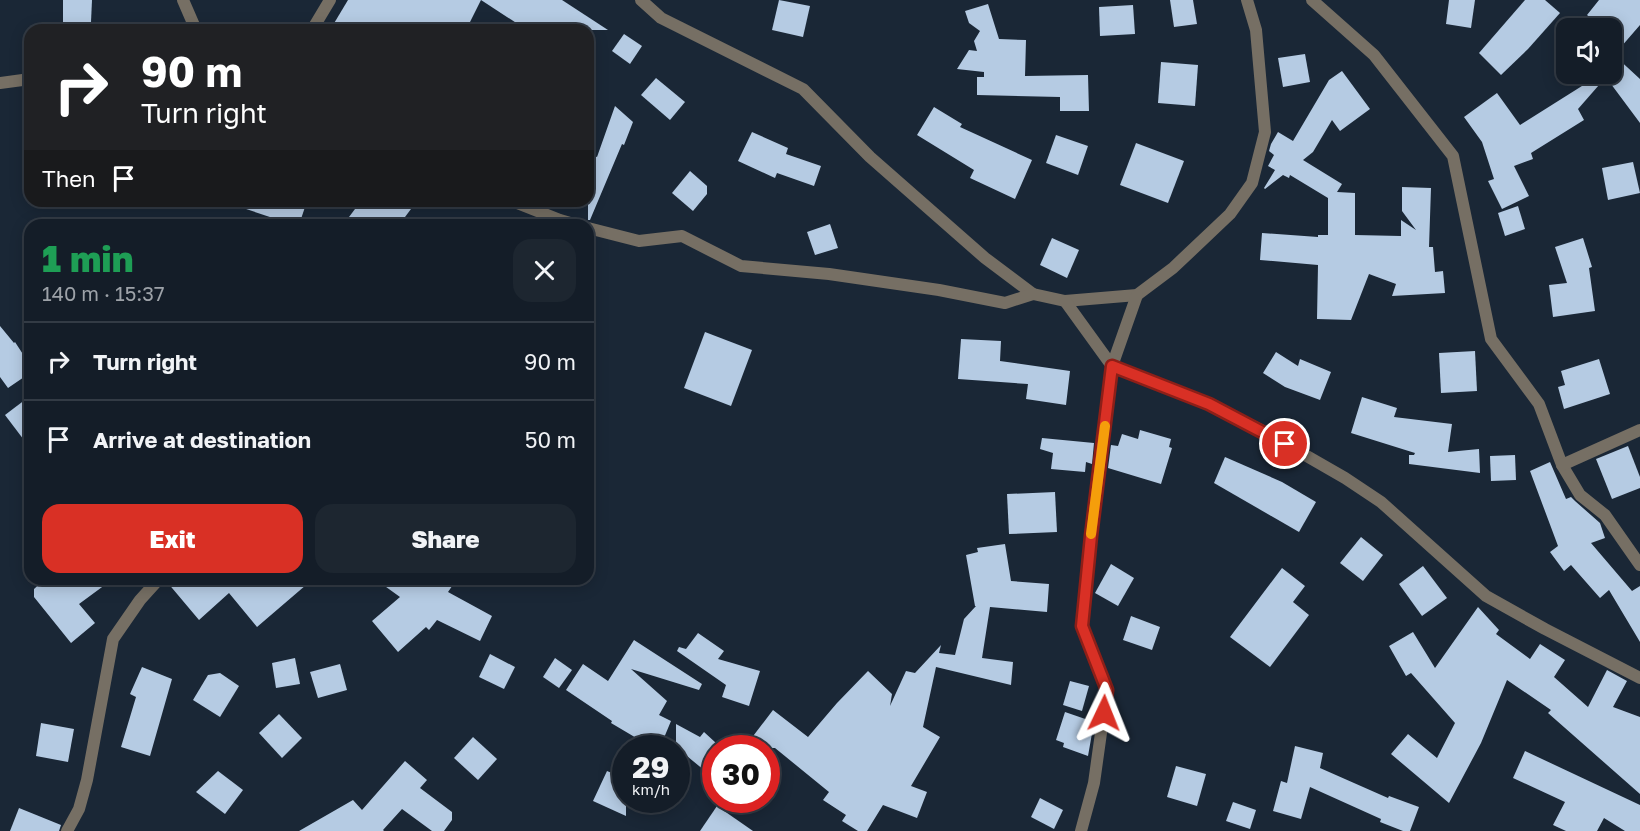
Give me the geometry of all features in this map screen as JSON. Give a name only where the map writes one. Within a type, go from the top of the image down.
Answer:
[{"type":"street","points":[[183,0],[193,24]]},
{"type":"street","points":[[316,24],[330,0]]},
{"type":"street","points":[[641,0],[661,18],[803,89],[870,157],[985,258],[1033,294],[1065,301],[1137,295],[1173,268],[1230,214],[1252,183],[1265,132],[1256,30],[1247,0]]},
{"type":"street","points":[[1311,0],[1374,55],[1452,156],[1491,339],[1539,404],[1562,465],[1580,495],[1605,515],[1640,565]]},
{"type":"street","points":[[0,83],[24,80]]},
{"type":"street","points":[[527,207],[557,219]]},
{"type":"street","points":[[594,230],[639,241],[682,236],[741,266],[829,274],[939,290],[1005,303],[1033,294]]},
{"type":"street","points":[[1081,831],[1094,783],[1107,690],[1082,626],[1091,536],[1112,366],[1137,295]]},
{"type":"street","points":[[1065,301],[1112,366],[1209,404],[1265,432],[1345,478],[1381,502],[1486,596],[1640,678]]},
{"type":"street","points":[[1562,465],[1640,430]]},
{"type":"street","points":[[67,831],[79,809],[87,780],[113,639],[140,600],[154,585]]},
{"type":"building","points":[[63,0],[92,0],[91,22],[63,23]]},
{"type":"building","points":[[348,0],[481,0],[469,24],[334,24]]},
{"type":"building","points":[[481,0],[562,0],[608,30],[594,30],[594,24],[518,24]]},
{"type":"building","points":[[779,0],[810,6],[803,37],[772,30]]},
{"type":"building","points":[[1170,0],[1193,0],[1197,24],[1174,27]]},
{"type":"building","points":[[1449,0],[1475,0],[1471,28],[1446,24]]},
{"type":"building","points":[[1525,0],[1545,0],[1560,13],[1501,75],[1479,53]]},
{"type":"building","points":[[1599,0],[1640,0],[1640,25],[1622,46],[1622,18],[1591,18],[1587,15]]},
{"type":"building","points":[[988,4],[999,39],[1026,40],[1025,76],[1088,75],[1089,111],[1060,111],[1060,97],[977,95],[977,77],[984,77],[984,72],[957,69],[969,50],[977,51],[974,41],[980,31],[969,23],[965,11]]},
{"type":"building","points":[[1133,5],[1135,34],[1100,36],[1099,7]]},
{"type":"building","points":[[624,34],[642,46],[630,64],[612,51]]},
{"type":"building","points":[[1305,54],[1310,82],[1283,87],[1278,58]]},
{"type":"building","points":[[1161,62],[1198,65],[1195,106],[1158,103]]},
{"type":"building","points":[[1622,62],[1640,79],[1640,123],[1611,84],[1622,84]]},
{"type":"building","points":[[1342,71],[1370,109],[1340,131],[1332,120],[1313,152],[1303,160],[1342,184],[1337,192],[1355,193],[1355,235],[1401,236],[1401,220],[1416,230],[1402,211],[1402,187],[1431,188],[1429,247],[1433,247],[1435,272],[1443,271],[1445,293],[1392,296],[1396,284],[1369,274],[1351,320],[1317,319],[1318,265],[1260,260],[1262,233],[1318,237],[1318,235],[1328,235],[1328,198],[1290,175],[1289,178],[1283,175],[1264,188],[1275,170],[1268,166],[1274,155],[1269,151],[1278,132],[1293,141],[1329,80]]},
{"type":"building","points":[[656,78],[685,102],[670,120],[641,95]]},
{"type":"building","points":[[1585,84],[1600,84],[1578,109],[1584,120],[1531,153],[1533,159],[1514,166],[1529,196],[1502,209],[1488,181],[1494,179],[1482,142],[1464,117],[1497,93],[1520,125]]},
{"type":"building","points":[[615,106],[633,122],[590,219],[588,219],[588,207],[594,207],[594,156],[597,157]]},
{"type":"building","points":[[934,107],[962,124],[960,127],[1032,160],[1015,199],[970,178],[974,170],[917,135]]},
{"type":"building","points":[[752,132],[788,148],[786,154],[821,166],[814,186],[777,173],[775,178],[738,161]]},
{"type":"building","points":[[1056,135],[1088,146],[1078,175],[1046,163]]},
{"type":"building","points":[[1136,143],[1184,161],[1168,203],[1120,185]]},
{"type":"building","points":[[1633,162],[1640,193],[1608,200],[1602,168]]},
{"type":"building","points":[[690,171],[707,186],[707,194],[693,211],[672,193]]},
{"type":"building","points":[[1518,206],[1525,229],[1505,236],[1498,213]]},
{"type":"building","points":[[240,207],[305,207],[301,219],[276,219]]},
{"type":"building","points":[[356,207],[412,207],[404,219],[348,219]]},
{"type":"building","points":[[830,224],[838,248],[815,255],[807,232]]},
{"type":"building","points":[[1052,238],[1079,250],[1067,278],[1040,265]]},
{"type":"building","points":[[1583,238],[1592,267],[1589,268],[1595,311],[1553,317],[1549,285],[1567,283],[1555,247]]},
{"type":"building","points":[[0,326],[24,356],[24,377],[8,388],[0,377]]},
{"type":"building","points":[[705,332],[752,350],[731,406],[684,388]]},
{"type":"building","points":[[961,339],[1001,341],[1000,361],[1070,371],[1066,405],[1026,399],[1028,384],[958,379]]},
{"type":"building","points":[[1475,351],[1477,391],[1441,393],[1439,353]]},
{"type":"building","points":[[1276,352],[1298,366],[1300,359],[1331,372],[1320,400],[1285,387],[1263,373]]},
{"type":"building","points":[[1599,359],[1610,394],[1564,409],[1558,387],[1565,385],[1561,371]]},
{"type":"building","points":[[1362,397],[1397,408],[1394,417],[1452,424],[1448,452],[1479,449],[1480,473],[1409,464],[1409,455],[1415,453],[1351,433]]},
{"type":"building","points":[[24,401],[24,440],[5,415]]},
{"type":"building","points":[[1140,430],[1171,439],[1169,447],[1172,448],[1161,484],[1108,468],[1111,445],[1118,446],[1122,434],[1138,439]]},
{"type":"building","points":[[1042,438],[1094,443],[1092,464],[1086,462],[1085,472],[1051,469],[1053,453],[1040,449]]},
{"type":"building","points":[[1628,446],[1640,477],[1640,488],[1612,499],[1596,459]]},
{"type":"building","points":[[1515,455],[1516,480],[1491,481],[1490,456]]},
{"type":"building","points":[[1225,457],[1282,482],[1316,502],[1299,532],[1214,483]]},
{"type":"building","points":[[1550,462],[1566,499],[1571,497],[1600,523],[1605,538],[1591,543],[1632,591],[1640,586],[1640,642],[1609,590],[1600,598],[1571,565],[1564,571],[1550,552],[1558,546],[1530,471]]},
{"type":"building","points":[[1055,492],[1057,532],[1009,534],[1007,494]]},
{"type":"building","points":[[1361,537],[1383,555],[1363,581],[1340,563]]},
{"type":"building","points":[[1005,544],[1011,581],[1049,584],[1047,612],[990,607],[982,658],[1013,662],[1011,685],[936,667],[923,727],[940,737],[911,786],[927,792],[917,818],[883,805],[867,831],[858,831],[842,821],[846,815],[823,800],[829,792],[780,752],[780,735],[754,735],[773,710],[808,737],[868,671],[892,694],[890,706],[906,671],[915,673],[941,645],[939,653],[955,655],[964,619],[976,606],[966,555],[978,552],[977,548]]},
{"type":"building","points":[[1111,564],[1134,578],[1118,606],[1095,593]]},
{"type":"building","points":[[1423,566],[1447,598],[1422,616],[1399,584]]},
{"type":"building","points":[[1282,568],[1305,586],[1293,602],[1309,615],[1270,667],[1230,637]]},
{"type":"building","points":[[38,585],[105,585],[79,604],[95,623],[71,643],[34,597],[34,589]]},
{"type":"building","points":[[170,585],[306,585],[257,627],[229,593],[199,620]]},
{"type":"building","points":[[383,585],[453,585],[448,592],[492,616],[480,641],[437,620],[429,630],[426,627],[398,652],[372,621],[400,597]]},
{"type":"building","points":[[1478,607],[1499,630],[1496,634],[1530,659],[1540,644],[1565,660],[1554,677],[1588,707],[1607,670],[1627,681],[1613,707],[1640,717],[1640,794],[1548,713],[1551,710],[1507,680],[1481,743],[1449,803],[1391,754],[1408,734],[1437,758],[1455,723],[1411,673],[1406,676],[1389,646],[1413,632],[1435,668]]},
{"type":"building","points":[[1131,616],[1160,627],[1152,650],[1123,640]]},
{"type":"building","points":[[698,633],[724,651],[718,659],[760,671],[749,706],[722,697],[726,685],[677,651],[679,647],[686,649]]},
{"type":"building","points":[[634,640],[702,684],[699,690],[631,669],[667,701],[659,715],[671,721],[665,735],[631,735],[566,690],[583,664],[608,681]]},
{"type":"building","points":[[490,654],[515,667],[504,689],[479,677]]},
{"type":"building","points":[[295,658],[300,684],[276,688],[272,663]]},
{"type":"building","points":[[555,658],[572,670],[559,688],[543,677]]},
{"type":"building","points":[[340,664],[347,690],[318,698],[310,672]]},
{"type":"building","points":[[142,667],[172,679],[150,756],[121,747],[136,697],[130,694]]},
{"type":"building","points":[[220,673],[239,686],[220,717],[193,700],[208,675]]},
{"type":"building","points":[[1070,681],[1089,686],[1082,711],[1063,705]]},
{"type":"building","points":[[1065,712],[1094,722],[1088,756],[1063,747],[1064,743],[1056,740]]},
{"type":"building","points":[[279,714],[302,738],[282,758],[259,733]]},
{"type":"building","points":[[41,723],[74,729],[68,762],[36,756]]},
{"type":"building","points":[[676,724],[700,737],[704,732],[707,735],[702,735],[702,768],[690,759],[690,735],[676,735]]},
{"type":"building","points":[[473,737],[497,759],[478,780],[454,758]]},
{"type":"building","points":[[1295,746],[1323,753],[1320,768],[1388,798],[1389,796],[1419,807],[1410,831],[1403,831],[1380,822],[1381,819],[1310,787],[1301,819],[1273,811],[1281,781],[1287,783]]},
{"type":"building","points":[[1525,751],[1640,805],[1640,831],[1625,831],[1604,818],[1597,831],[1566,831],[1553,825],[1565,802],[1513,778]]},
{"type":"building","points":[[405,761],[427,780],[420,788],[452,812],[452,820],[444,831],[432,831],[402,809],[384,831],[299,831],[353,800],[362,810]]},
{"type":"building","points":[[1176,766],[1206,774],[1197,806],[1167,797]]},
{"type":"building","points":[[218,771],[243,790],[225,814],[196,792]]},
{"type":"building","points":[[607,771],[612,773],[612,810],[593,801]]},
{"type":"building","points":[[1040,798],[1063,810],[1054,829],[1031,817]]},
{"type":"building","points":[[1233,802],[1256,810],[1250,829],[1226,821]]},
{"type":"building","points":[[19,808],[61,825],[59,831],[10,831]]},
{"type":"building","points":[[712,813],[727,813],[753,831],[700,831]]},
{"type":"slow traffic","points":[[1091,534],[1105,426]]},
{"type":"route","points":[[1104,713],[1107,690],[1082,626],[1112,366],[1209,404],[1285,444]]}]
